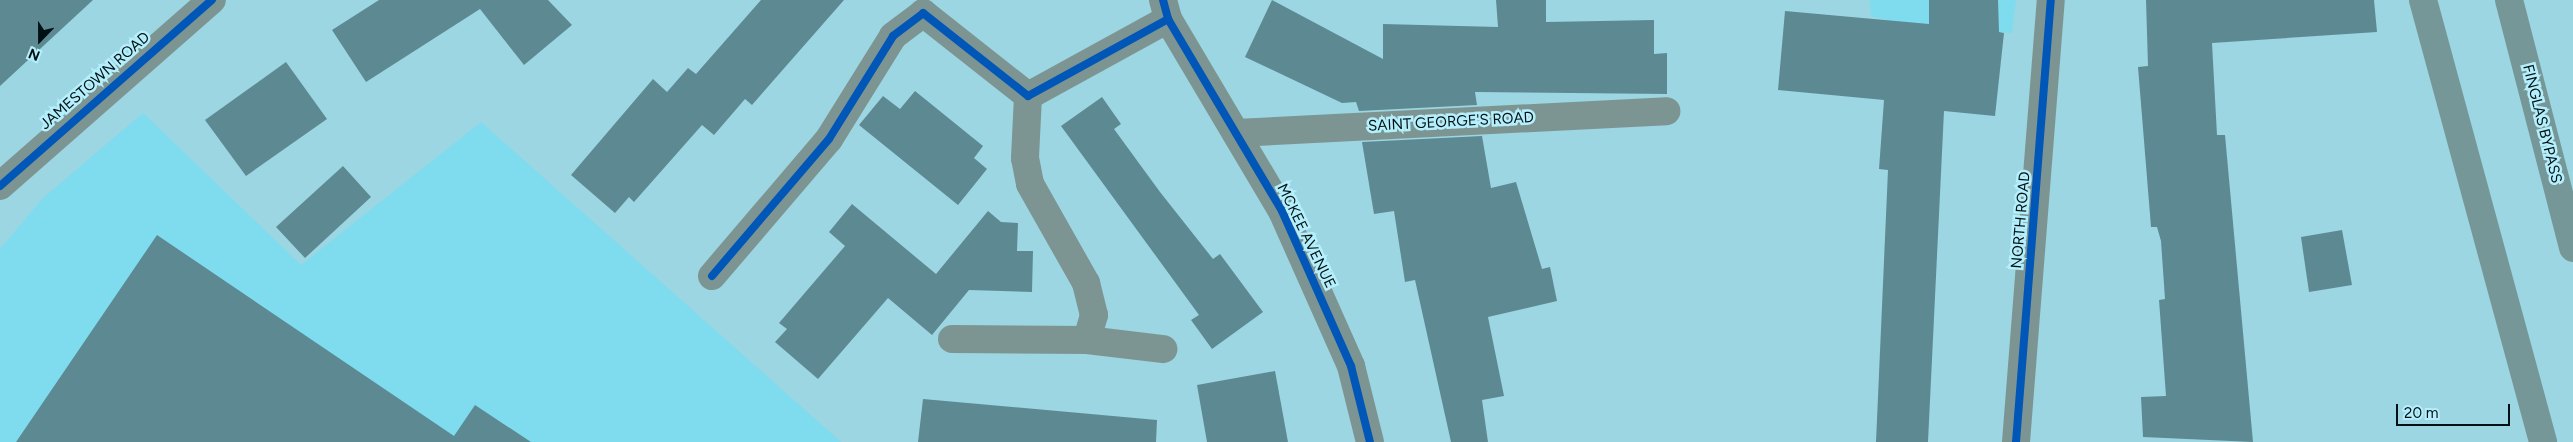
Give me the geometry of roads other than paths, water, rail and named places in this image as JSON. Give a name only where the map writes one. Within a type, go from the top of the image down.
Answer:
[{"type":"main road","points":[[2423,0],[2544,442]]},
{"type":"main road","name":"FINGLAS BYPASS","points":[[2509,0],[2573,248]]},
{"type":"street","name":"NORTH ROAD","points":[[2016,442],[2051,0]]},
{"type":"street","name":"JAMESTOWN ROAD","points":[[0,186],[198,4]]},
{"type":"street","points":[[1028,96],[1166,9]]},
{"type":"street","name":"MCKEE AVENUE","points":[[1166,9],[1282,211],[1351,366],[1370,442]]},
{"type":"street","points":[[712,276],[829,139],[893,36],[923,13],[1028,96]]},
{"type":"street","points":[[1028,96],[1025,158],[1030,184],[1086,283],[1094,315],[1087,340]]},
{"type":"street","name":"SAINT GEORGE'S ROAD","points":[[1236,133],[1666,111]]},
{"type":"street","points":[[952,339],[1087,340],[1163,350]]}]
